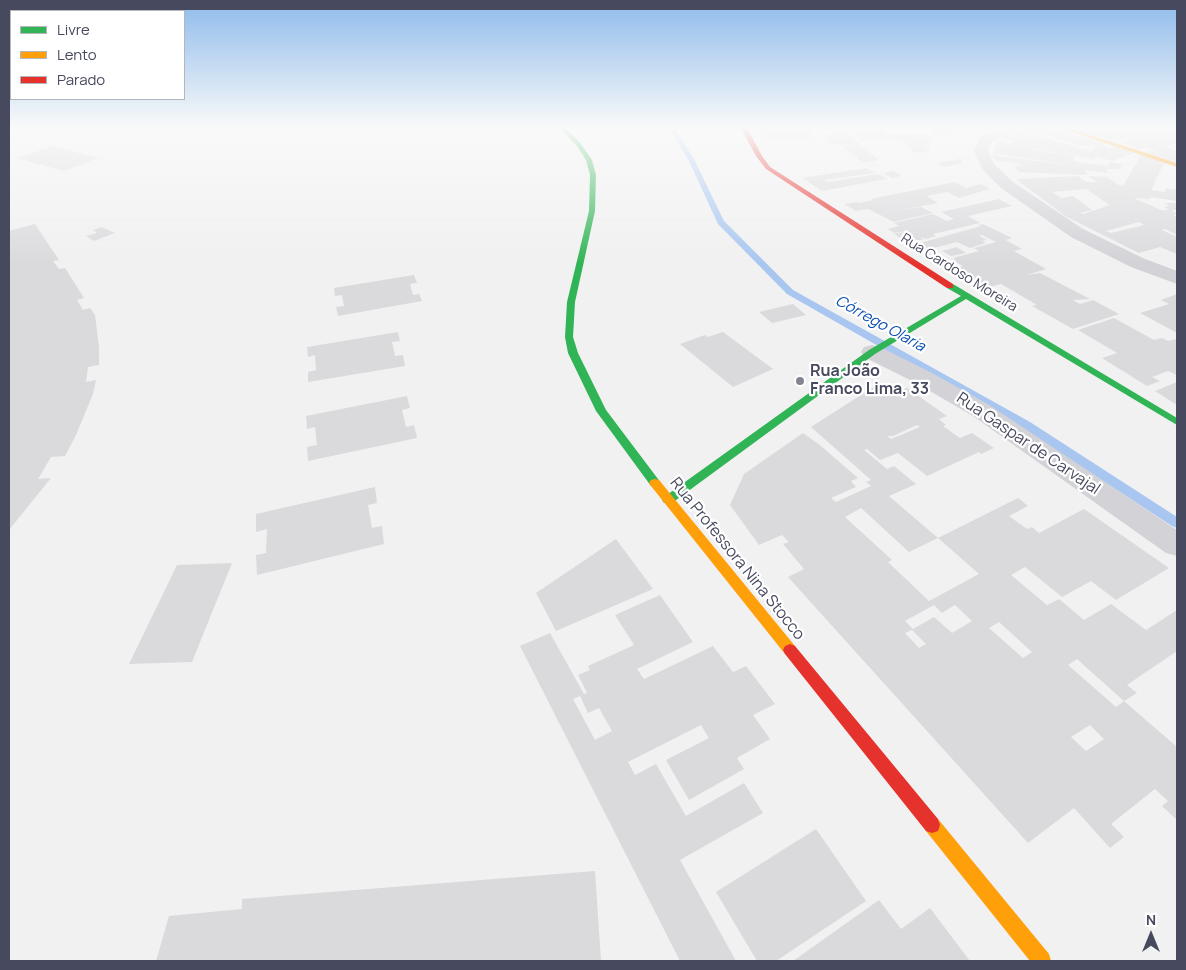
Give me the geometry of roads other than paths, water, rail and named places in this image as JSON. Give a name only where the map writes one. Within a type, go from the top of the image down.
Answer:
[{"type":"street","name":"Rua Professora Nina Stocco","points":[[592,173],[592,211],[570,309],[569,337],[573,353],[585,381],[601,411],[668,500],[1042,961]]},
{"type":"street","name":"Rua Cardoso Moreira","points":[[776,173],[966,296],[1177,422]]},
{"type":"street","points":[[995,173],[1007,185],[1077,232],[1138,262],[1177,278]]},
{"type":"street","points":[[668,500],[877,349],[966,296]]},
{"type":"street","name":"Rua Gaspar de Carvajal","points":[[877,349],[982,411],[1177,545]]},
{"type":"waterway","name":"Córrego Olaria","points":[[698,173],[721,222],[790,292],[1026,425],[1177,523]]},
{"type":"place","name":"Rua João Franco Lima, 33","points":[[800,381]]}]
